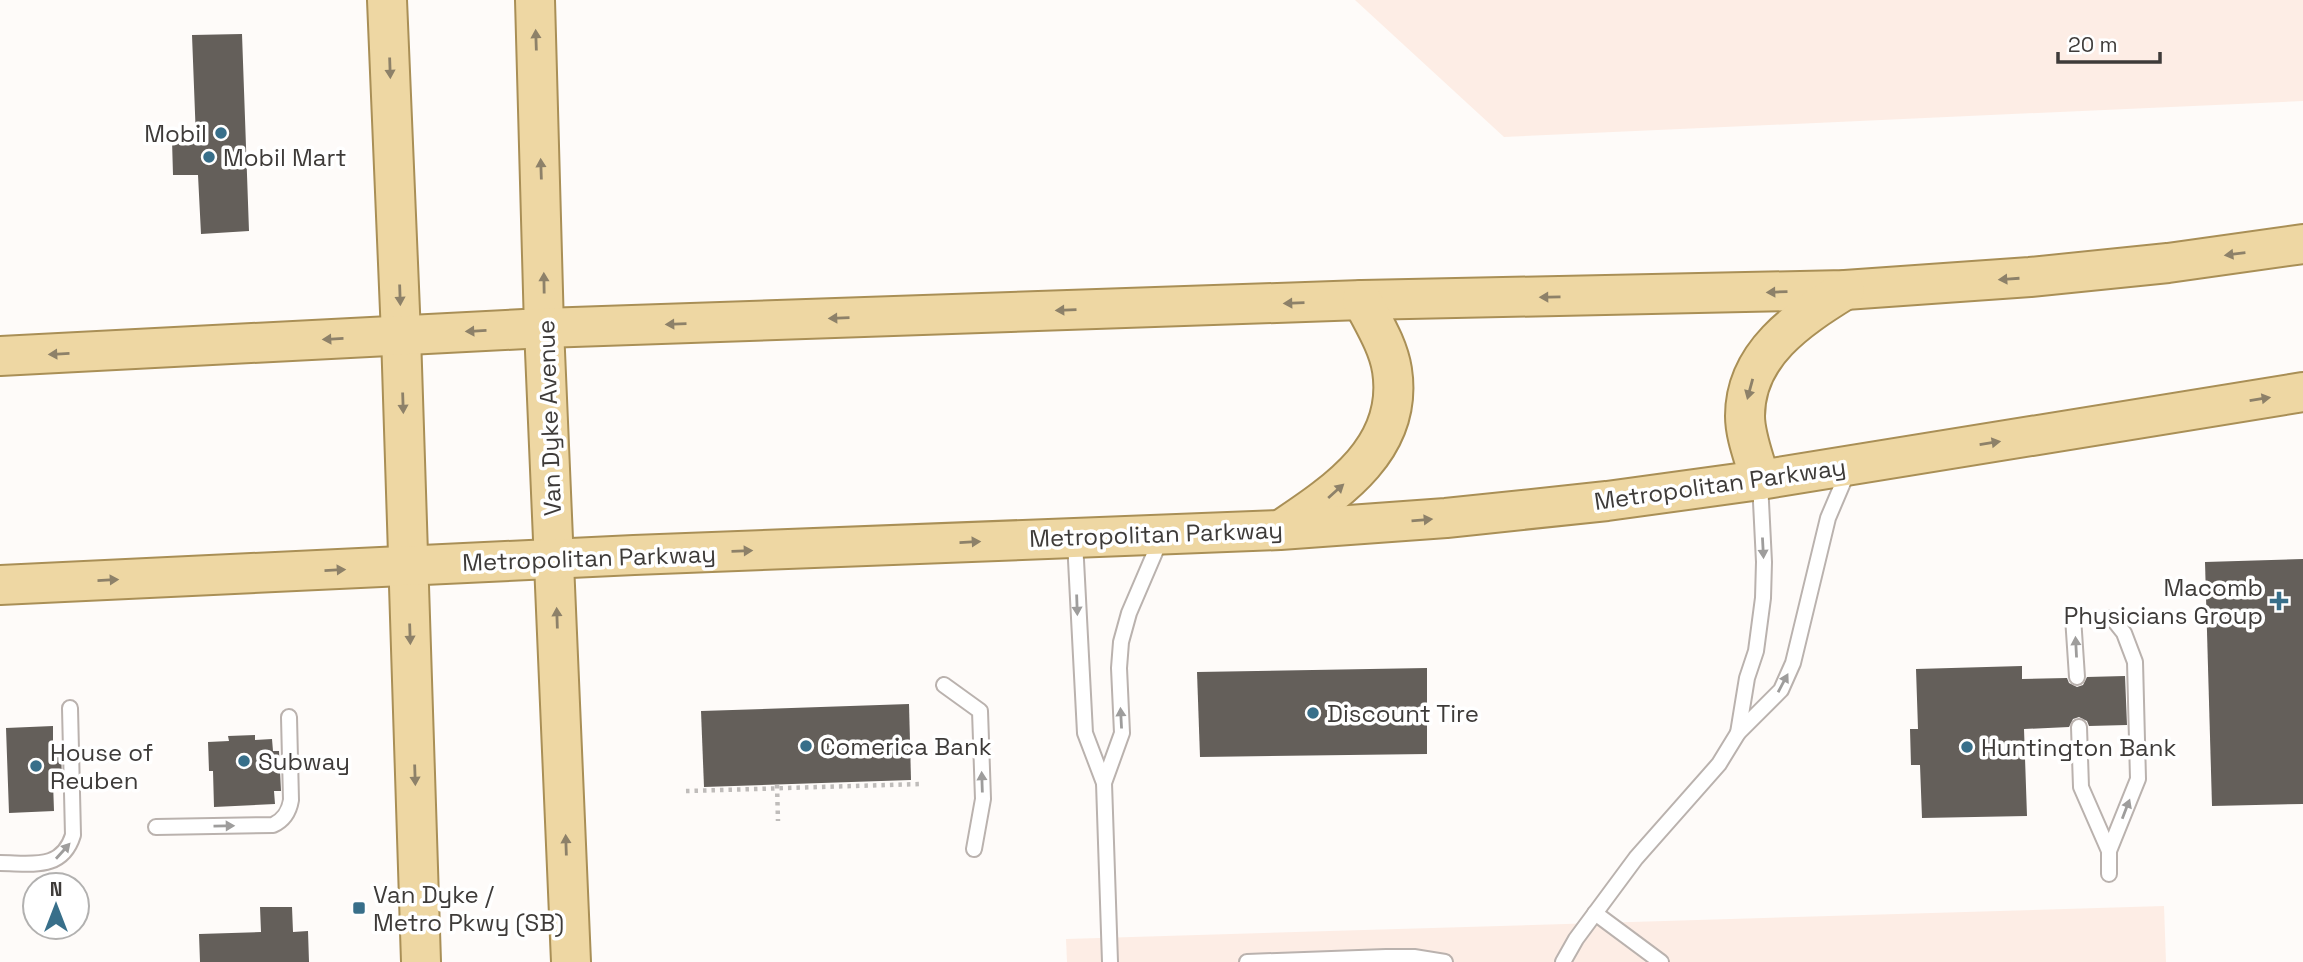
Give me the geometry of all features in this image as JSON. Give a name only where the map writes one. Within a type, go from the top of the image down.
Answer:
[{"type":"main road","points":[[387,0],[401,335],[421,962]]},
{"type":"main road","name":"Van Dyke Avenue","points":[[535,0],[544,328],[571,962]]},
{"type":"main road","points":[[0,356],[544,328],[1362,300],[1845,290],[2030,277],[2181,261],[2303,244]]},
{"type":"main road","points":[[1760,480],[1745,418],[1747,390],[1759,362],[1780,336],[1845,290]]},
{"type":"main road","points":[[1280,530],[1334,494],[1365,462],[1386,429],[1394,398],[1392,368],[1384,341],[1362,300]]},
{"type":"main road","name":"Metropolitan Parkway","points":[[0,585],[1280,530],[1473,515],[1760,480],[2303,392]]},
{"type":"lane","points":[[1563,962],[1636,858],[1719,764],[1738,733],[1781,690],[1793,663],[1828,518],[1850,466]]},
{"type":"lane","points":[[1738,733],[1747,678],[1756,651],[1763,598],[1760,480]]},
{"type":"lane","points":[[1104,783],[1122,733],[1119,668],[1121,642],[1129,613],[1163,534]]},
{"type":"lane","points":[[1074,537],[1084,733],[1104,783],[1110,962]]},
{"type":"lane","points":[[2073,617],[2077,677]]},
{"type":"lane","points":[[2109,874],[2109,851],[2138,779],[2135,662],[2124,633],[2112,618]]},
{"type":"lane","points":[[944,685],[980,711],[983,799],[974,849]]},
{"type":"lane","points":[[0,863],[53,861],[70,847],[74,835],[70,708]]},
{"type":"lane","points":[[156,827],[273,825],[281,821],[290,809],[291,800],[289,717]]},
{"type":"lane","points":[[2079,727],[2081,787],[2109,851]]},
{"type":"lane","points":[[1595,913],[1661,962]]},
{"type":"lane","points":[[1247,962],[1414,957],[1445,962]]},
{"type":"path","points":[[687,792],[922,784]]},
{"type":"path","points":[[777,787],[778,821]]},
{"type":"shaded area","points":[[1355,0],[2303,0],[2303,101],[1504,137]]},
{"type":"shaded area","points":[[2164,906],[2166,962],[1067,962],[1066,939]]},
{"type":"building","name":"Mobil","points":[[242,34],[249,231],[201,234],[198,175],[173,175],[172,140],[196,139],[192,35]]},
{"type":"building","name":"Macomb Physicians Group","points":[[2303,559],[2303,804],[2212,806],[2205,562]]},
{"type":"building","name":"Huntington Bank","points":[[2022,666],[2022,679],[2067,678],[2069,683],[2077,687],[2083,685],[2087,677],[2125,676],[2127,725],[2089,726],[2087,721],[2079,717],[2073,719],[2069,727],[2024,729],[2027,816],[1922,818],[1920,765],[1911,765],[1910,729],[1918,729],[1916,669]]},
{"type":"building","name":"Discount Tire","points":[[1427,668],[1427,754],[1200,757],[1197,672]]},
{"type":"building","name":"Comerica Bank","points":[[909,704],[911,780],[704,787],[701,711]]},
{"type":"building","name":"House of Reuben","points":[[53,726],[53,749],[61,749],[62,782],[53,782],[54,811],[9,813],[6,728]]},
{"type":"building","name":"Subway","points":[[255,735],[255,740],[272,739],[273,751],[279,751],[281,791],[274,791],[275,804],[214,807],[213,771],[209,771],[208,742],[229,741],[228,736]]},
{"type":"building","points":[[260,907],[292,907],[293,932],[308,931],[309,962],[200,962],[199,934],[261,932]]},
{"type":"place","name":"Mobil","points":[[221,133]]},
{"type":"place","name":"Mobil Mart","points":[[209,157]]},
{"type":"place","name":"Macomb Physicians Group","points":[[2279,601]]},
{"type":"place","name":"Discount Tire","points":[[1313,713]]},
{"type":"place","name":"Comerica Bank","points":[[806,746]]},
{"type":"place","name":"Huntington Bank","points":[[1967,747]]},
{"type":"place","name":"Subway","points":[[244,761]]},
{"type":"place","name":"House of Reuben","points":[[36,766]]},
{"type":"place","name":"Van Dyke / Metro Pkwy (SB)","points":[[359,908]]}]
